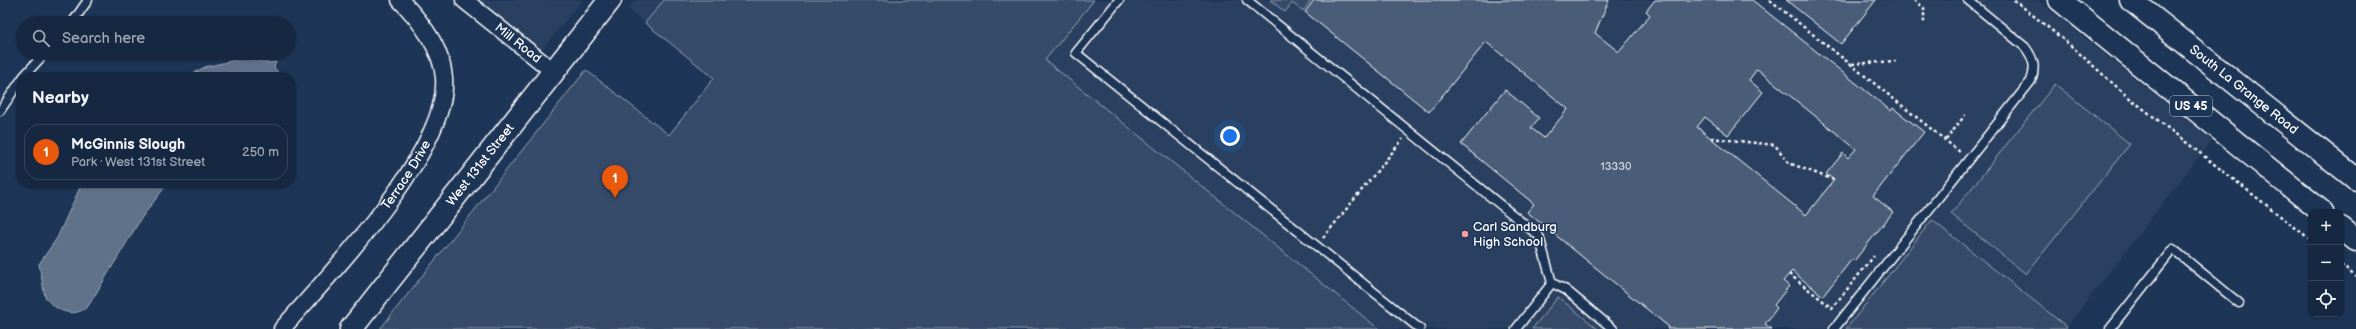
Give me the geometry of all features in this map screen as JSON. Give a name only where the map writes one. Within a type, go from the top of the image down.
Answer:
[{"type":"main road","name":"West 131st Street","points":[[351,329],[553,70],[610,0]]},
{"type":"main road","name":"US 45","points":[[2060,0],[2318,209]]},
{"type":"main road","name":"South La Grange Road","points":[[2131,0],[2356,179]]},
{"type":"main road","points":[[2344,230],[2356,240]]},
{"type":"street","name":"Terrace Drive","points":[[282,329],[360,240],[396,192],[434,128],[442,105],[444,78],[440,63],[428,34],[411,10],[400,0]]},
{"type":"street","name":"Mill Road","points":[[464,0],[553,70]]},
{"type":"lane","points":[[77,16],[88,0]]},
{"type":"lane","points":[[1119,0],[1076,54],[1420,329]]},
{"type":"lane","points":[[1247,0],[1539,236],[1552,283],[1566,290],[1613,329]]},
{"type":"lane","points":[[1834,329],[2031,81],[2034,71],[2031,54],[2025,47],[1968,0]]},
{"type":"lane","points":[[28,72],[39,60]]},
{"type":"lane","points":[[0,111],[16,87]]},
{"type":"lane","points":[[2110,329],[2173,249],[2239,302]]},
{"type":"lane","points":[[1516,329],[1552,283]]},
{"type":"path","points":[[1770,0],[1960,151],[1955,157]]},
{"type":"path","points":[[1914,0],[1924,8],[1924,24]]},
{"type":"path","points":[[2014,0],[2070,45],[2127,96],[2308,238]]},
{"type":"path","points":[[1851,64],[1896,61]]},
{"type":"path","points":[[1946,140],[1965,116]]},
{"type":"path","points":[[1317,246],[1409,131]]},
{"type":"path","points":[[1711,138],[1775,145],[1789,163],[1834,180]]},
{"type":"path","points":[[1789,274],[1832,308],[1876,254]]},
{"type":"path","points":[[2344,267],[2356,277]]},
{"type":"shaded area","points":[[474,0],[582,0],[540,52]]},
{"type":"shaded area","name":"Carl Sandburg High School","points":[[635,0],[2037,0],[2212,140],[2065,329],[910,329],[668,135],[714,78],[628,9]]},
{"type":"shaded area","points":[[664,0],[1094,0],[1045,60],[1379,329],[380,329],[586,70],[669,135],[714,78],[645,23]]},
{"type":"shaded area","points":[[1270,0],[1311,0],[1303,11],[1292,3],[1285,12]]},
{"type":"shaded area","points":[[235,60],[254,60],[268,63],[276,62],[274,67],[278,72],[196,72],[205,67]]},
{"type":"shaded area","points":[[2055,84],[2130,144],[2026,274],[1951,214]]},
{"type":"shaded area","points":[[80,188],[164,188],[142,217],[89,305],[78,312],[72,313],[60,310],[45,297],[39,264],[57,238]]},
{"type":"shaded area","points":[[1932,220],[2067,327],[2065,329],[1846,329]]},
{"type":"shaded area","points":[[1558,297],[1598,329],[1532,329]]},
{"type":"building","name":"Carl Sandburg High School","points":[[1314,0],[1609,0],[1595,33],[1619,52],[1650,15],[1646,11],[1655,0],[1752,0],[1891,111],[1893,108],[1924,132],[1873,196],[1893,212],[1854,261],[1852,259],[1823,296],[1792,271],[1783,281],[1789,286],[1774,305],[1777,308],[1765,324],[1772,329],[1667,329],[1669,327],[1527,212],[1534,204],[1461,144],[1505,90],[1539,118],[1531,128],[1544,138],[1568,109],[1486,42],[1429,112],[1305,12]],"holes":[[[1757,69],[1856,149],[1848,158],[1843,153],[1826,174],[1834,180],[1806,215],[1697,127],[1705,117],[1728,135],[1763,92],[1749,80]]]},
{"type":"building","points":[[1786,0],[1876,0],[1841,44]]},
{"type":"place","name":"McGinnis Slough","points":[[615,198]]},
{"type":"place","name":"Carl Sandburg High School","points":[[1465,234]]}]
